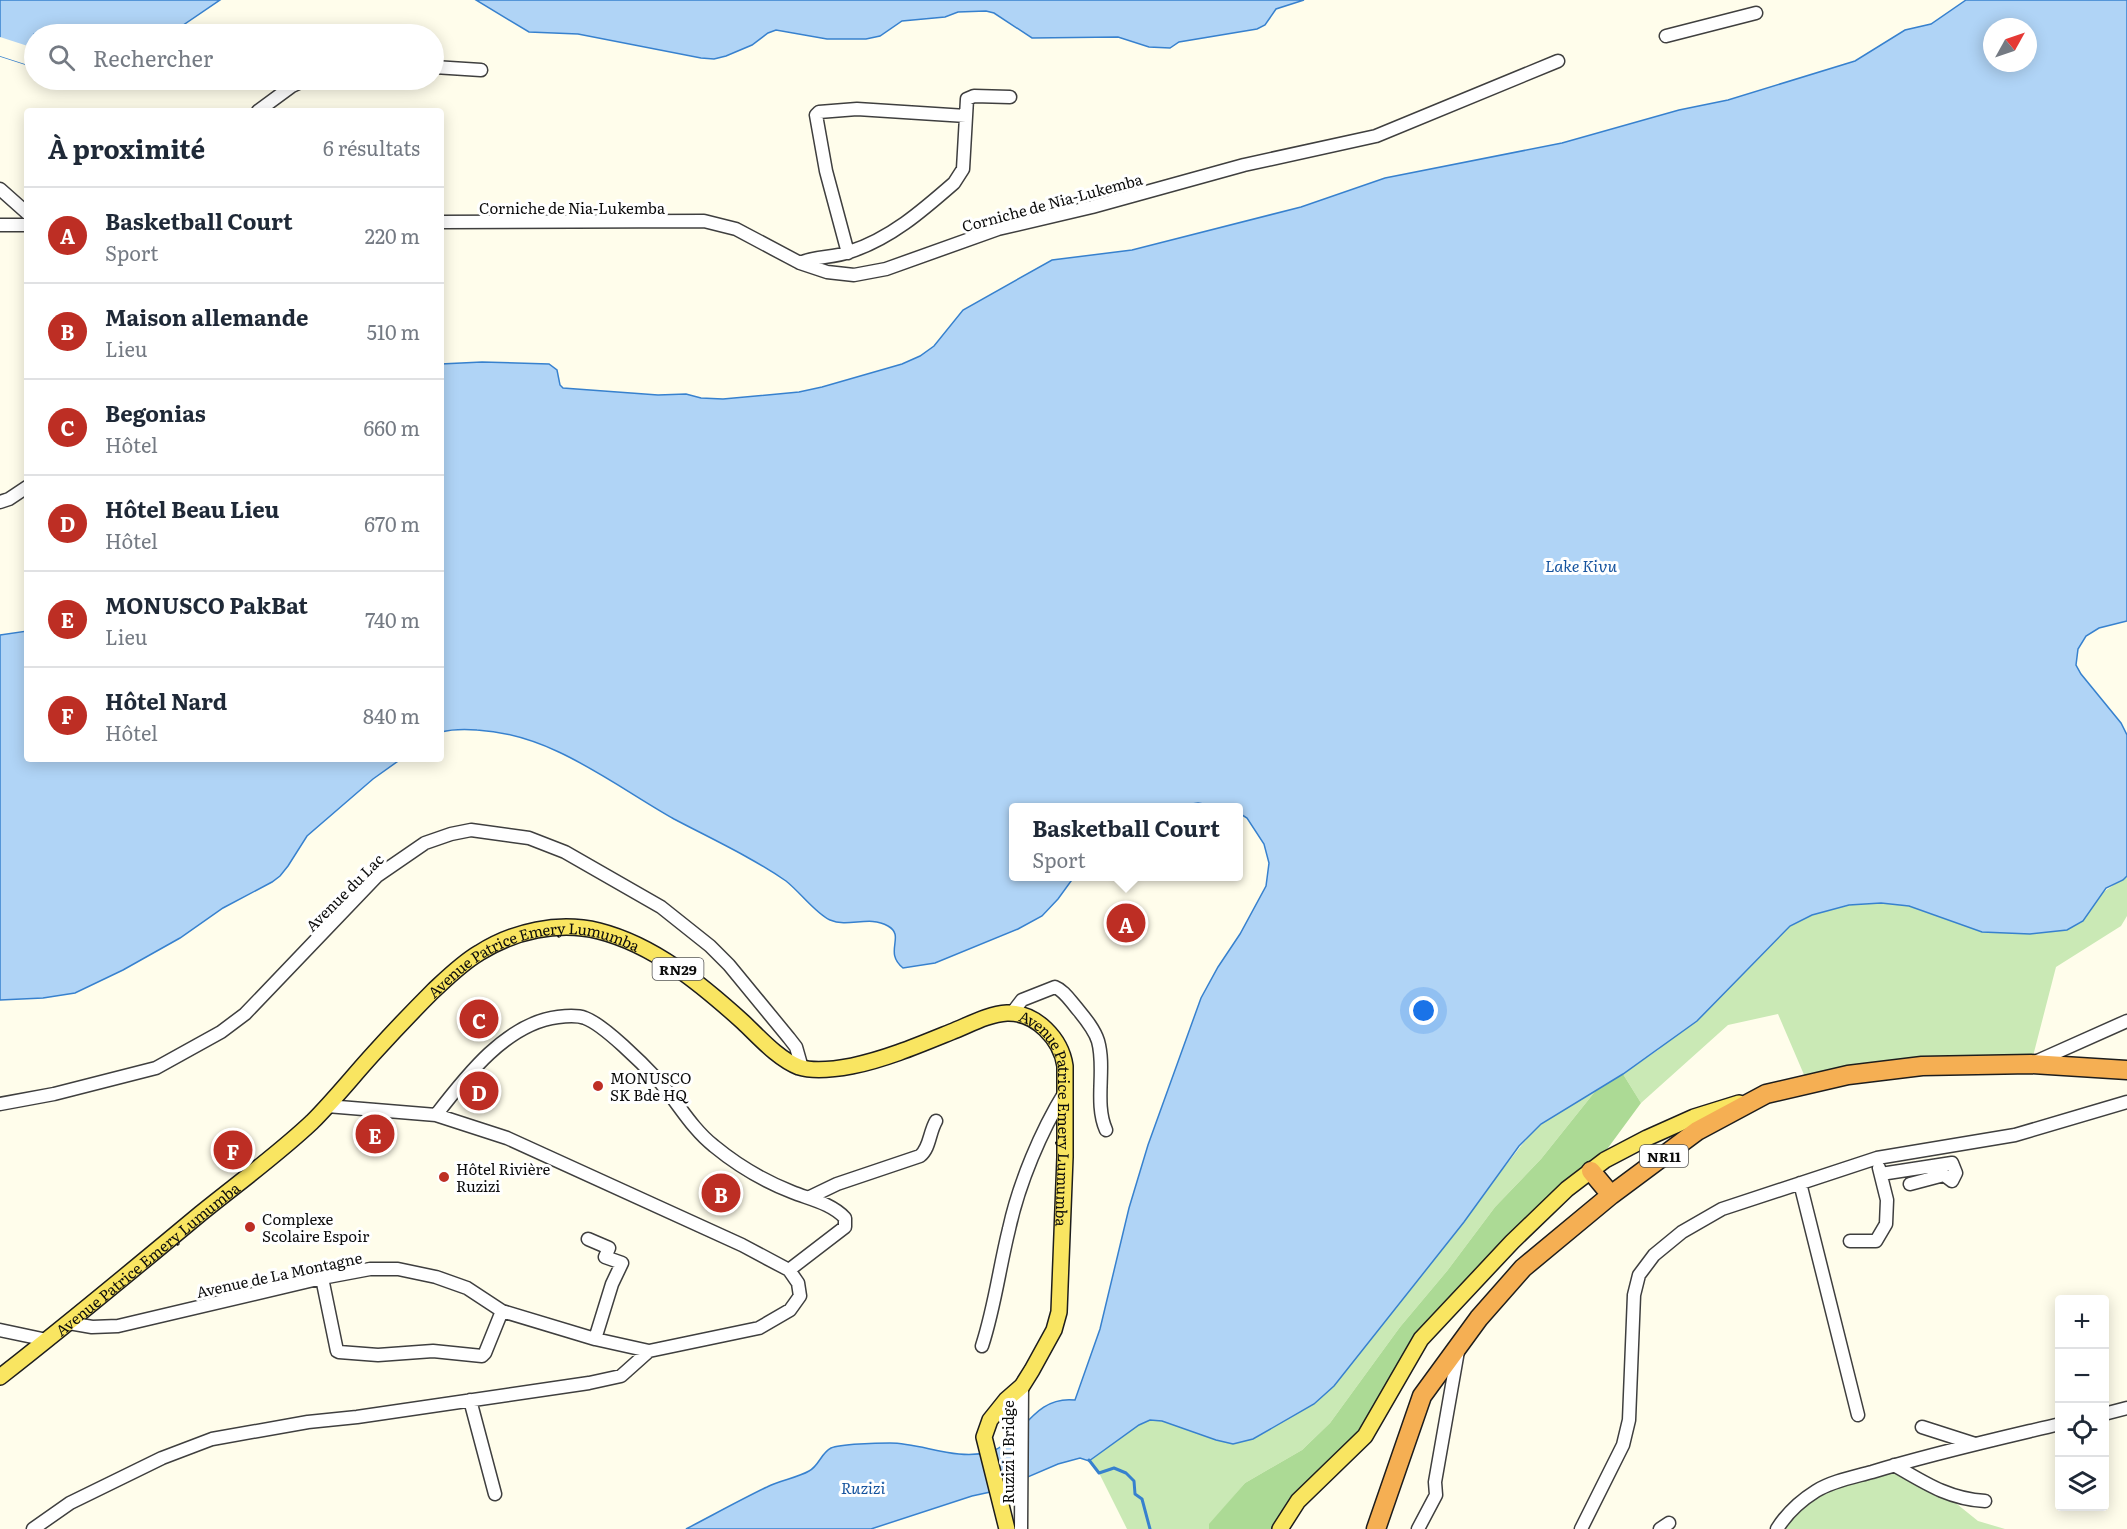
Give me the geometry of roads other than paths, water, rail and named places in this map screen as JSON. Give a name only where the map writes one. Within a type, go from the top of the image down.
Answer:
[{"type":"highway","name":"NR11","points":[[1376,1529],[1422,1396],[1459,1344],[1523,1268],[1611,1195],[1697,1131],[1766,1094],[1848,1075],[1922,1066],[2031,1064],[2127,1070]]},
{"type":"highway","points":[[1591,1171],[1611,1195]]},
{"type":"main road","name":"Avenue Patrice Emery Lumumba","points":[[0,1377],[310,1124],[377,1049],[454,971],[475,955],[501,940],[542,929],[572,927],[596,930],[621,937],[645,948],[704,987],[774,1050],[802,1068],[827,1069],[865,1062],[910,1048],[995,1014],[1012,1012],[1036,1021],[1056,1041],[1063,1054],[1065,1092],[1059,1312],[1054,1330],[1022,1386],[1006,1400],[990,1420],[984,1437],[1007,1529]]},
{"type":"main road","points":[[1280,1529],[1298,1501],[1365,1436],[1421,1339],[1567,1189],[1605,1160],[1694,1117],[1766,1094]]},
{"type":"street","points":[[1666,36],[1756,13]]},
{"type":"street","name":"Corniche de Nia-Lukemba","points":[[444,222],[704,221],[745,233],[800,263],[827,272],[854,275],[886,269],[998,229],[1092,207],[1244,165],[1376,136],[1558,61]]},
{"type":"street","points":[[444,68],[481,70]]},
{"type":"street","points":[[262,108],[287,90]]},
{"type":"street","points":[[800,263],[848,253],[873,244],[898,229],[954,183],[963,169],[968,99],[974,96],[1010,97]]},
{"type":"street","points":[[848,253],[826,171],[816,115],[819,112],[857,109],[966,116]]},
{"type":"street","points":[[0,189],[24,210]]},
{"type":"street","points":[[0,225],[24,225]]},
{"type":"street","points":[[0,502],[24,489]]},
{"type":"street","name":"Avenue du Lac","points":[[0,1104],[142,1073],[156,1068],[221,1032],[245,1014],[377,876],[425,843],[471,830],[529,838],[565,852],[669,913],[711,946],[729,965],[796,1047],[802,1068]]},
{"type":"street","points":[[1012,1012],[1019,1002],[1055,987],[1060,989],[1077,1009],[1092,1028],[1099,1044],[1101,1116],[1106,1130]]},
{"type":"street","points":[[327,1106],[436,1115],[507,1138],[742,1245],[789,1270],[845,1227],[846,1219],[842,1214],[810,1197],[794,1193],[761,1178],[712,1145],[659,1080],[599,1026],[585,1018],[567,1016],[541,1019],[510,1036],[470,1074],[436,1115]]},
{"type":"street","points":[[2031,1064],[2127,1021]]},
{"type":"street","points":[[982,1346],[992,1315],[1009,1227],[1050,1116],[1065,1092]]},
{"type":"street","points":[[1581,1529],[1623,1445],[1629,1420],[1634,1295],[1640,1275],[1654,1255],[1682,1232],[1722,1209],[1877,1158],[2015,1135],[2127,1102]]},
{"type":"street","points":[[810,1197],[837,1184],[920,1156],[926,1151],[930,1131],[936,1121]]},
{"type":"street","points":[[1851,1241],[1876,1241],[1886,1224],[1887,1200],[1877,1158]]},
{"type":"street","points":[[1881,1174],[1952,1162],[1956,1173],[1952,1181],[1944,1175],[1910,1184]]},
{"type":"street","points":[[1800,1183],[1858,1415]]},
{"type":"street","points":[[588,1239],[609,1248],[605,1257],[622,1263],[612,1284],[595,1339]]},
{"type":"street","name":"Avenue de La Montagne","points":[[69,1323],[92,1327],[118,1326],[322,1278],[370,1269],[398,1269],[436,1277],[468,1288],[502,1311],[595,1339],[649,1351],[759,1328],[777,1318],[790,1310],[800,1296],[798,1284],[789,1270]]},
{"type":"street","points":[[322,1278],[339,1352],[378,1355],[433,1352],[482,1356],[502,1311]]},
{"type":"street","points":[[0,1330],[47,1340]]},
{"type":"street","points":[[1418,1529],[1436,1495],[1435,1482],[1439,1450],[1459,1344]]},
{"type":"street","points":[[33,1529],[51,1514],[70,1503],[170,1454],[212,1439],[308,1422],[589,1383],[621,1376],[649,1351]]},
{"type":"street","name":"Ruzizi I Bridge","points":[[1022,1386],[1022,1524]]},
{"type":"street","points":[[470,1401],[495,1494]]},
{"type":"street","points":[[2109,1413],[2127,1408]]},
{"type":"street","points":[[1777,1529],[1785,1516],[1817,1490],[1894,1465],[2055,1425]]},
{"type":"street","points":[[1922,1427],[1977,1444]]},
{"type":"street","points":[[1894,1465],[1937,1490],[1968,1500],[1985,1501]]},
{"type":"water","points":[[0,0],[220,0],[185,24],[24,24],[24,64],[0,56]]},
{"type":"water","points":[[476,0],[1304,0],[1276,9],[1265,25],[1257,29],[1179,42],[1170,48],[1149,47],[1118,37],[1032,38],[994,13],[986,11],[958,12],[945,17],[902,21],[880,36],[866,39],[827,39],[776,30],[752,45],[714,59],[578,34],[529,32]]},
{"type":"water","name":"Lake Kivu","points":[[1966,0],[2127,0],[2127,621],[2099,628],[2086,636],[2078,649],[2076,665],[2121,723],[2127,735],[2127,876],[2106,888],[2083,921],[2067,930],[2030,934],[1982,932],[1909,906],[1881,903],[1849,905],[1812,915],[1790,926],[1697,1021],[1623,1074],[1541,1124],[1519,1146],[1464,1222],[1334,1386],[1314,1404],[1253,1439],[1233,1444],[1162,1421],[1150,1420],[1139,1425],[1089,1461],[1080,1458],[1058,1464],[995,1491],[972,1496],[871,1529],[686,1529],[772,1485],[809,1471],[831,1448],[890,1443],[952,1453],[989,1452],[1010,1440],[1037,1412],[1048,1405],[1060,1400],[1075,1400],[1100,1329],[1129,1208],[1148,1145],[1201,998],[1266,886],[1269,863],[1264,844],[1243,816],[1243,803],[1009,803],[1009,881],[1071,881],[1042,916],[1018,929],[935,963],[903,968],[897,962],[894,950],[895,935],[888,926],[866,921],[844,923],[830,920],[773,872],[674,819],[580,763],[531,741],[504,734],[468,729],[444,732],[444,364],[482,362],[549,364],[557,370],[560,385],[563,388],[658,395],[686,394],[701,398],[723,399],[799,392],[902,364],[920,356],[934,346],[963,310],[1052,260],[1132,250],[1301,207],[1385,178],[1562,143],[1679,110],[1728,100],[1855,61],[1905,30],[1931,24]]},
{"type":"water","points":[[24,631],[24,762],[397,762],[373,779],[307,836],[280,876],[223,908],[180,938],[123,970],[75,993],[43,998],[0,1000],[0,635]]},
{"type":"waterway","points":[[1089,1460],[1099,1473],[1114,1468],[1126,1473],[1134,1481],[1135,1494],[1142,1499],[1150,1529]]},
{"type":"place","name":"Basketball Court","points":[[1126,923]]},
{"type":"place","name":"Begonias","points":[[479,1019]]},
{"type":"place","name":"MONUSCO SK Bde HQ","points":[[598,1086]]},
{"type":"place","name":"Hôtel Beau Lieu","points":[[479,1091]]},
{"type":"place","name":"MONUSCO PakBat","points":[[375,1134]]},
{"type":"place","name":"Hôtel Nard","points":[[233,1150]]},
{"type":"place","name":"Hôtel Rivière Ruzizi","points":[[444,1177]]},
{"type":"place","name":"Maison allemande","points":[[721,1193]]},
{"type":"place","name":"Complexe Scolaire Espoir","points":[[250,1227]]},
{"type":"water label","name":"Ruzizi","points":[[863,1487]]}]
